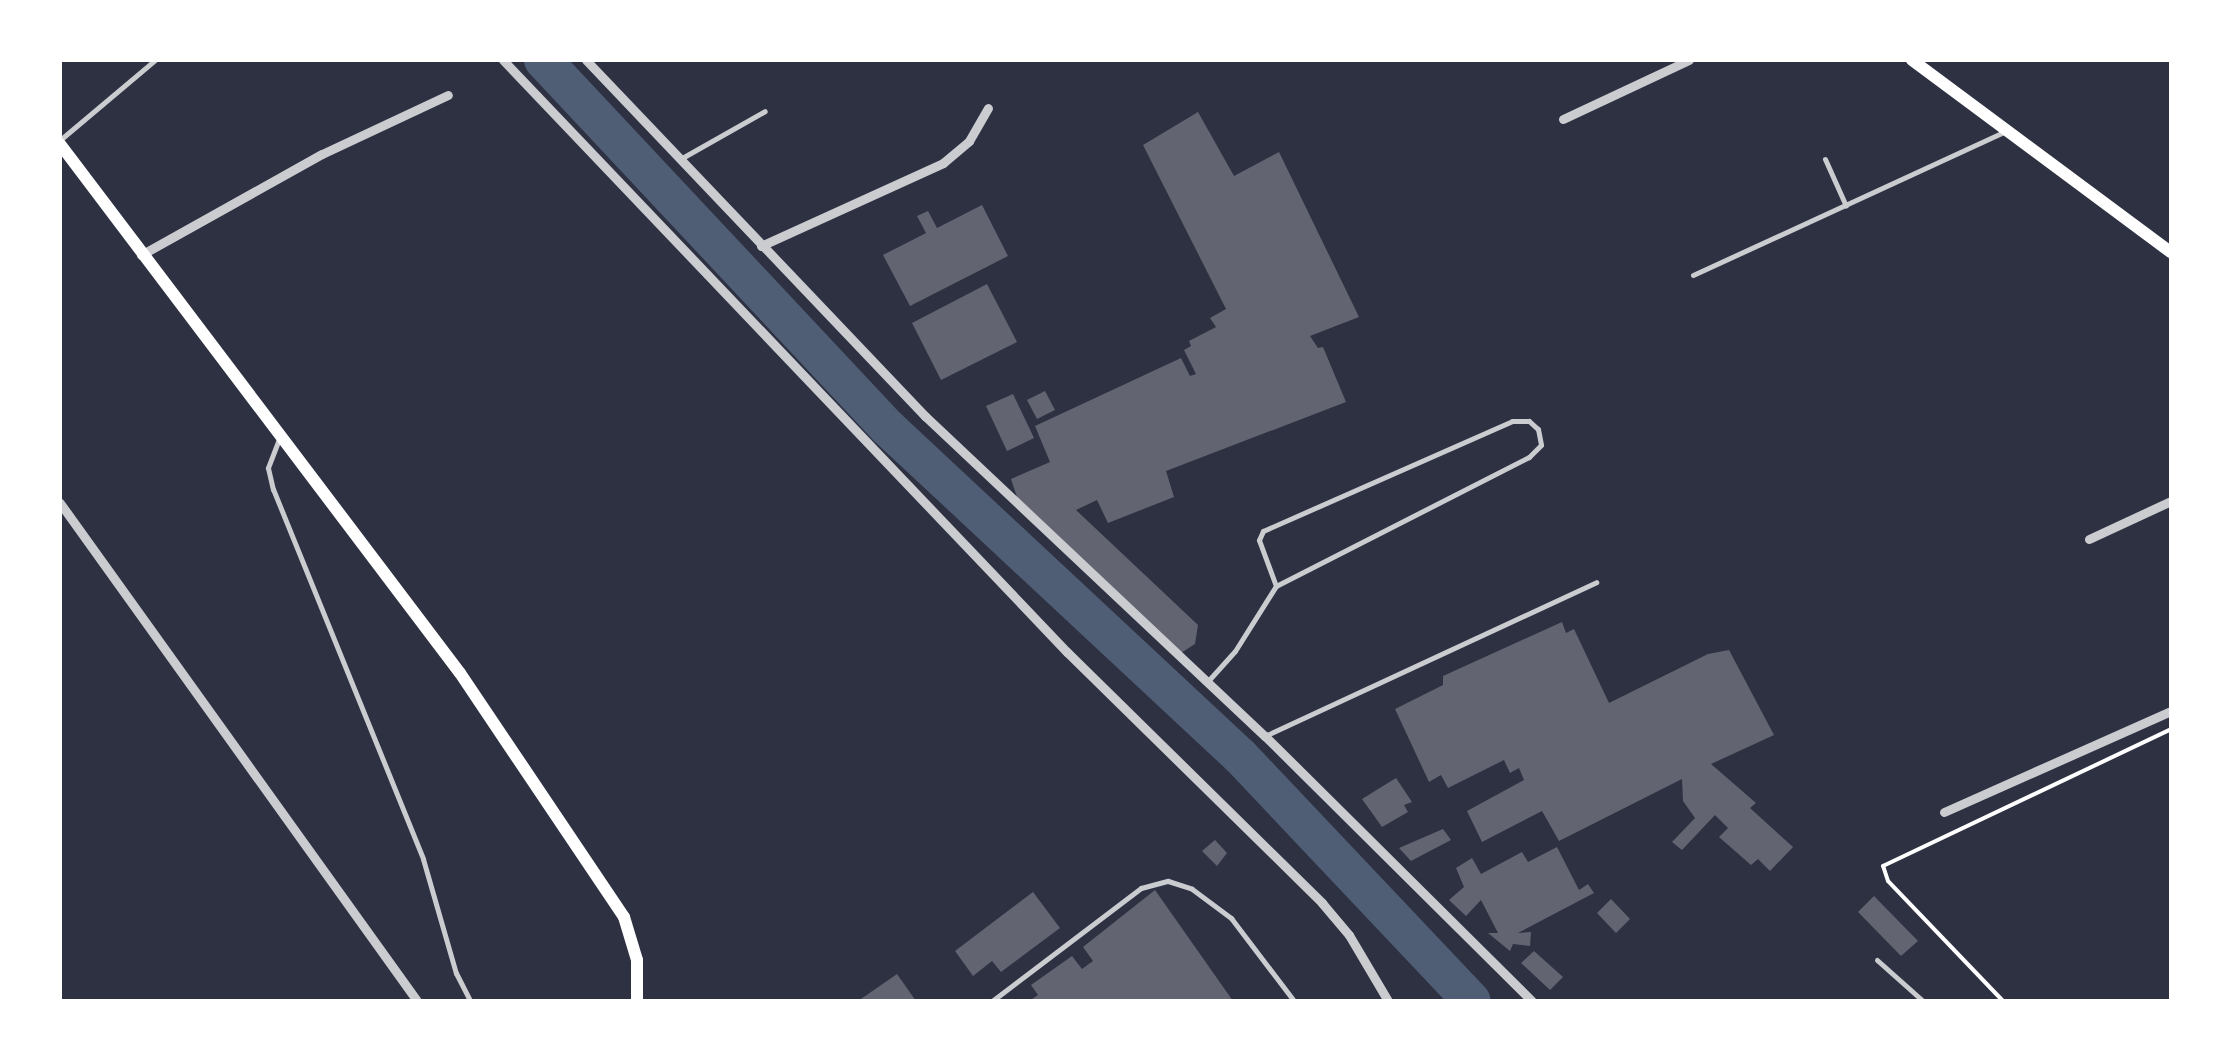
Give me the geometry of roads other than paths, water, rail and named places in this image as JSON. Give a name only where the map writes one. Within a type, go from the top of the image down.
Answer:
[{"type":"main road","points":[[1912,60],[2169,247]]},
{"type":"main road","points":[[60,142],[140,255],[460,673],[624,917],[637,960],[638,1001]]},
{"type":"street","points":[[503,60],[1068,652],[1322,904],[1348,935],[1388,1001]]},
{"type":"street","points":[[586,60],[926,416],[1264,736],[1532,1001]]},
{"type":"street","points":[[1563,119],[1689,60]]},
{"type":"street","points":[[140,255],[322,154],[448,95]]},
{"type":"street","points":[[761,246],[943,163],[969,140],[988,108]]},
{"type":"street","points":[[2089,539],[2171,501]]},
{"type":"street","points":[[60,503],[417,1001]]},
{"type":"street","points":[[1944,812],[2171,711]]},
{"type":"lane","points":[[60,142],[155,60]]},
{"type":"lane","points":[[679,159],[765,111]]},
{"type":"lane","points":[[1693,275],[2007,131]]},
{"type":"lane","points":[[1826,159],[1846,206]]},
{"type":"lane","points":[[1206,683],[1235,652],[1276,586],[1529,457],[1541,445],[1538,430],[1530,420],[1512,422],[1263,531],[1258,540],[1276,586]]},
{"type":"lane","points":[[279,438],[269,460],[273,489],[422,859],[444,940],[470,1001]]},
{"type":"lane","points":[[1264,736],[1596,582]]},
{"type":"lane","points":[[992,1001],[1141,888],[1168,881],[1192,889],[1231,918],[1294,1001]]},
{"type":"lane","points":[[1877,960],[1923,1001]]},
{"type":"waterway","points":[[543,60],[887,427],[1240,756],[1472,1001]]}]
